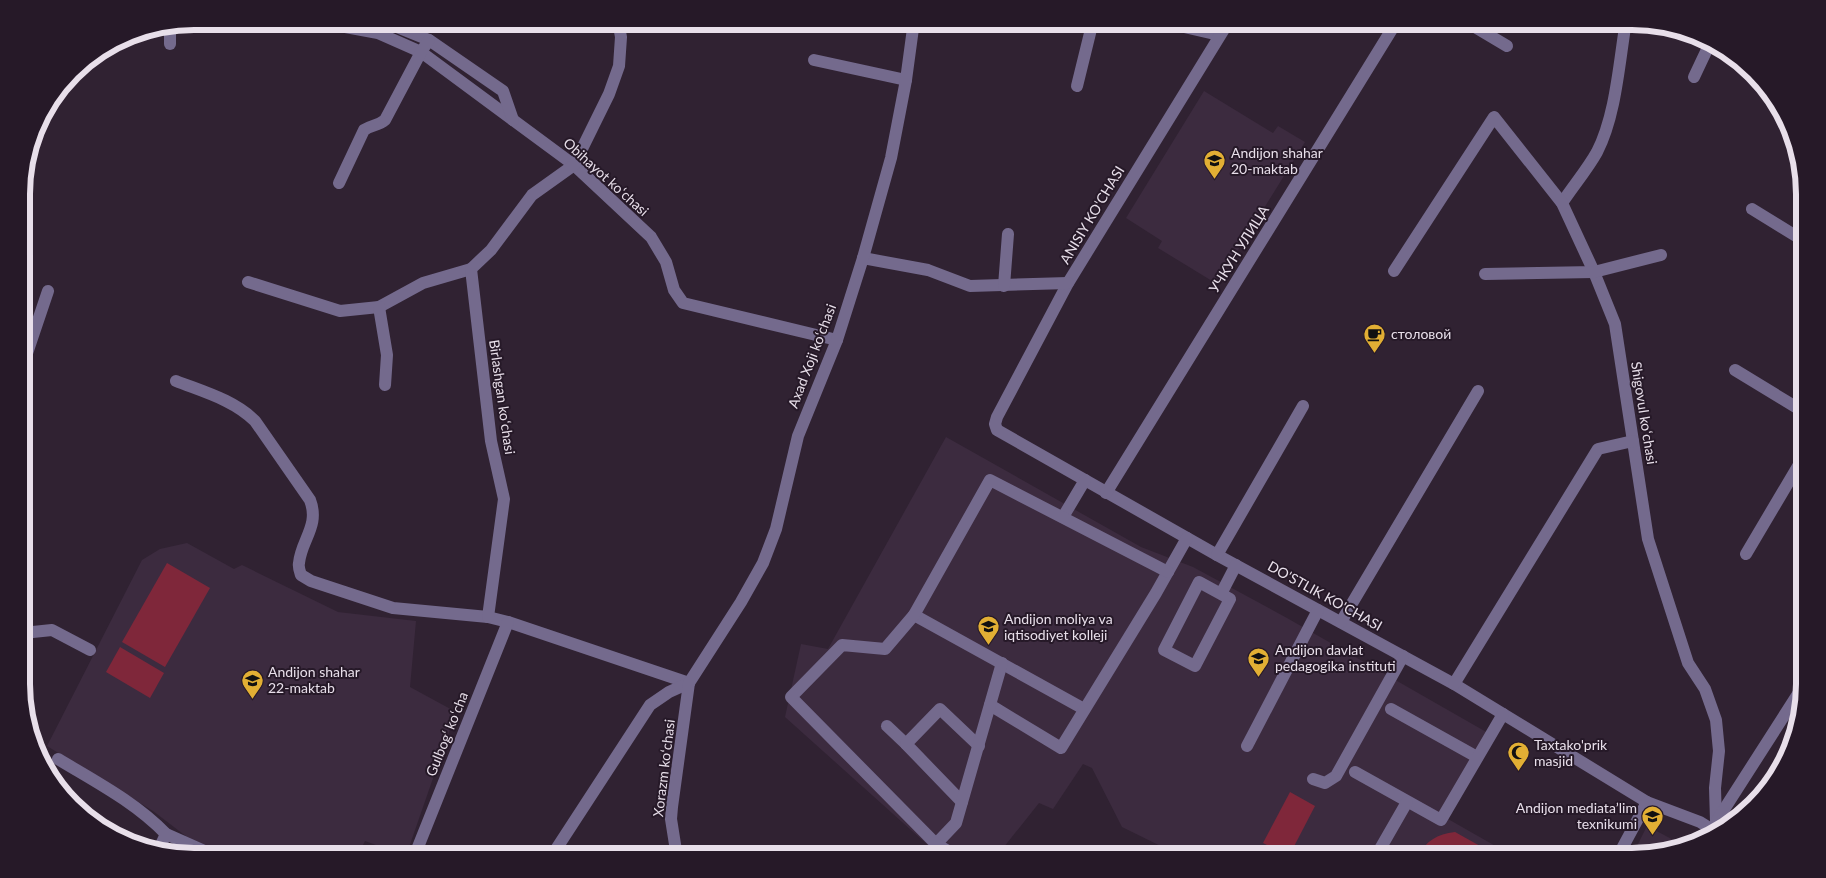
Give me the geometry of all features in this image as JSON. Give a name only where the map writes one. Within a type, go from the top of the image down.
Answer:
[{"type":"street","name":"Obihayot koʻchasi","points":[[362,30],[378,33],[421,52],[574,165],[651,237],[666,262],[674,290],[683,304],[837,340]]},
{"type":"street","points":[[404,30],[429,40],[503,91],[513,120]]},
{"type":"street","points":[[248,282],[340,311],[379,307],[423,283],[471,268],[491,250],[532,195],[574,165],[609,94],[619,66],[620,30]]},
{"type":"street","name":"Axad Xoji koʻchasi","points":[[689,683],[742,602],[764,563],[776,529],[798,436],[837,340],[863,258],[891,158],[906,80],[913,30]]},
{"type":"street","points":[[1077,86],[1091,30]]},
{"type":"street","points":[[1197,30],[1219,35]]},
{"type":"street","name":"ANISIY KO'CHASI","points":[[997,430],[995,424],[996,417],[1068,283],[1222,30]]},
{"type":"street","name":"УЧКУН УЛИЦА","points":[[1106,492],[1391,30]]},
{"type":"street","points":[[1480,30],[1507,46]]},
{"type":"street","points":[[1562,203],[1596,153],[1606,131],[1612,107],[1625,30]]},
{"type":"street","points":[[170,31],[170,44]]},
{"type":"street","points":[[339,183],[364,130],[370,125],[380,124],[385,120],[429,40]]},
{"type":"street","points":[[1694,77],[1707,49]]},
{"type":"street","points":[[814,60],[906,80]]},
{"type":"street","name":"Shigovul koʻchasi","points":[[1394,272],[1494,116],[1562,203],[1594,272],[1615,324],[1651,549],[1688,662],[1705,689],[1716,720],[1718,751],[1714,788],[1714,826]]},
{"type":"street","points":[[1752,209],[1796,236]]},
{"type":"street","points":[[1004,286],[1008,234]]},
{"type":"street","points":[[1485,274],[1594,272],[1661,255]]},
{"type":"street","points":[[863,258],[928,270],[970,286],[1068,283]]},
{"type":"street","name":"Birlashgan koʻchasi","points":[[471,268],[491,441],[504,499],[488,617]]},
{"type":"street","points":[[30,344],[48,291]]},
{"type":"street","points":[[379,307],[387,355],[385,385]]},
{"type":"street","points":[[1734,370],[1796,407]]},
{"type":"street","points":[[176,381],[235,404],[246,412],[255,421],[310,500],[314,510],[313,522],[299,564],[301,575],[311,581],[393,608],[488,617],[508,622],[689,683]]},
{"type":"street","points":[[1341,622],[1478,392]]},
{"type":"street","points":[[1217,555],[1303,406]]},
{"type":"street","name":"DO'STLIK KO'CHASI","points":[[997,430],[1217,555],[1454,684],[1646,802],[1712,826]]},
{"type":"street","points":[[1454,684],[1598,449],[1633,441]]},
{"type":"street","points":[[1746,554],[1796,470]]},
{"type":"street","points":[[943,848],[936,844],[792,697],[842,645],[885,649],[914,615],[990,480],[1168,572]]},
{"type":"street","points":[[1063,517],[1085,480]]},
{"type":"street","points":[[990,706],[1061,748],[1187,538]]},
{"type":"street","points":[[1221,594],[1236,565]]},
{"type":"street","points":[[1199,582],[1221,594],[1230,599],[1195,666],[1164,650],[1199,582]]},
{"type":"street","points":[[1247,746],[1318,610]]},
{"type":"street","points":[[914,615],[1084,709]]},
{"type":"street","name":"Gulbogʻ koʻcha","points":[[418,848],[508,622]]},
{"type":"street","points":[[30,632],[52,630],[90,650]]},
{"type":"street","points":[[1313,779],[1325,783],[1336,776],[1403,656]]},
{"type":"street","points":[[936,844],[956,823],[1002,663]]},
{"type":"street","points":[[557,848],[650,705],[669,692],[689,683]]},
{"type":"street","name":"Xorazm koʻchasi","points":[[676,848],[671,819],[689,683]]},
{"type":"street","points":[[1716,825],[1795,698]]},
{"type":"street","points":[[906,744],[940,709],[979,746]]},
{"type":"street","points":[[1391,709],[1477,757]]},
{"type":"street","points":[[1355,772],[1441,820],[1503,714]]},
{"type":"street","points":[[887,726],[962,802]]},
{"type":"street","points":[[58,760],[119,795],[149,817],[166,834],[198,848]]},
{"type":"street","points":[[1381,848],[1407,802]]},
{"type":"street","points":[[1622,848],[1646,802]]},
{"type":"street","points":[[161,845],[166,834]]},
{"type":"shaded area","name":"Andijon shahar 20-maktab","points":[[1204,91],[1273,133],[1278,126],[1305,142],[1217,284],[1158,248],[1162,241],[1126,218]]},
{"type":"shaded area","points":[[946,437],[1141,547],[1193,567],[1287,618],[1495,737],[1448,819],[1499,848],[1165,848],[1122,827],[1092,768],[1083,764],[1053,809],[1039,803],[1003,848],[931,848],[785,717],[801,644],[828,649]]},
{"type":"shaded area","name":"Andijon shahar 22-maktab","points":[[187,543],[234,569],[242,565],[338,612],[416,621],[410,687],[456,712],[409,848],[384,848],[365,841],[362,848],[213,848],[187,837],[153,811],[47,746],[142,560],[160,549]]},
{"type":"shaded area","points":[[167,563],[210,588],[165,667],[122,642]]},
{"type":"shaded area","points":[[120,647],[164,673],[150,698],[106,672]]},
{"type":"shaded area","points":[[1290,792],[1315,806],[1293,848],[1273,848],[1263,843]]},
{"type":"shaded area","name":"Andijon mediataʼlim texnikumi","points":[[1647,826],[1676,841],[1664,845],[1636,848]]},
{"type":"shaded area","points":[[1455,832],[1484,848],[1424,848],[1428,842],[1443,834]]},
{"type":"place","name":"Andijon shahar 20-maktab","points":[[1215,180]]},
{"type":"place","name":"столовой","points":[[1375,353]]},
{"type":"place","name":"Andijon moliya va iqtisodiyet kolleji","points":[[988,646]]},
{"type":"place","name":"Andijon davlat pedagogika instituti","points":[[1259,677]]},
{"type":"place","name":"Andijon shahar 22-maktab","points":[[252,699]]},
{"type":"place","name":"Taxtako'prik masjid","points":[[1518,772]]},
{"type":"place","name":"Andijon mediataʼlim texnikumi","points":[[1653,835]]}]
